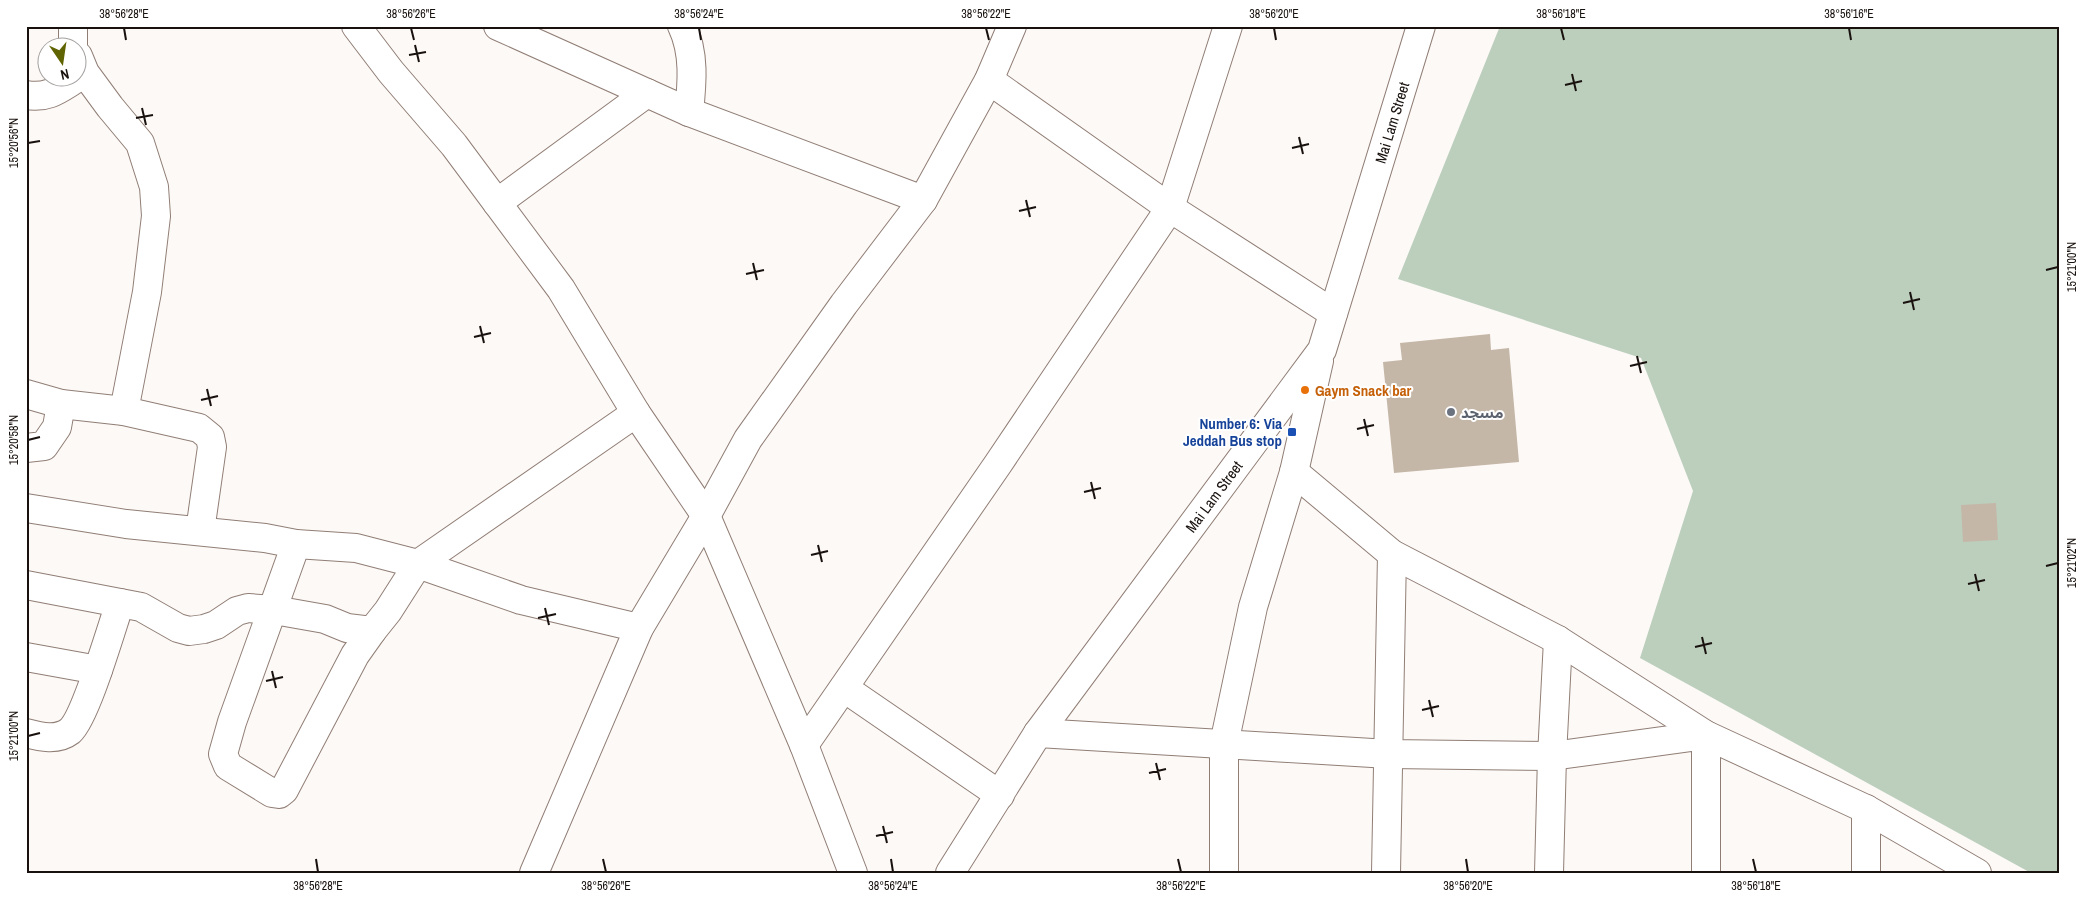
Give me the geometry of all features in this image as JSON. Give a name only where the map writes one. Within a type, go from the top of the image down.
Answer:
[{"type":"street","points":[[356,26],[391,72],[454,145],[561,289],[636,413],[706,516],[804,746],[853,873]]},
{"type":"street","points":[[498,26],[689,112],[923,200]]},
{"type":"street","points":[[682,26],[686,34],[693,75],[689,112]]},
{"type":"street","points":[[534,873],[638,628],[706,516],[748,439],[844,304],[923,200],[989,80],[1012,26]]},
{"type":"street","points":[[804,746],[998,464],[1170,208],[1228,26]]},
{"type":"street","name":"Mai Lam Street","points":[[956,868],[1038,732],[1322,350],[1421,26]]},
{"type":"street","points":[[989,80],[1170,208],[1333,313]]},
{"type":"street","points":[[88,81],[140,143],[154,187],[156,216],[147,292],[124,411]]},
{"type":"street","points":[[26,95],[39,97],[50,94],[58,88]]},
{"type":"street","points":[[497,203],[647,93]]},
{"type":"street","points":[[1224,873],[1224,744],[1253,607],[1294,472],[1322,350]]},
{"type":"street","points":[[26,394],[61,404],[124,411],[200,428],[210,437],[212,447],[200,531]]},
{"type":"street","points":[[26,448],[44,446],[57,427],[61,404]]},
{"type":"street","points":[[296,544],[222,754],[228,766],[272,793],[279,794],[284,790],[355,655],[388,611],[418,564],[636,413]]},
{"type":"street","points":[[1294,472],[1392,554],[1558,640],[1706,734],[1866,809],[1977,873]]},
{"type":"street","points":[[26,508],[126,524],[265,538],[296,544],[356,548],[418,564],[521,600],[638,628]]},
{"type":"street","points":[[1386,873],[1392,554]]},
{"type":"street","points":[[26,585],[141,607],[178,628],[190,631],[216,625],[237,612],[248,608],[274,610],[325,619],[347,628],[372,631]]},
{"type":"street","points":[[26,733],[50,738],[71,730],[80,716],[98,670],[120,603]]},
{"type":"street","points":[[1549,873],[1552,756],[1558,640]]},
{"type":"street","points":[[26,657],[98,670]]},
{"type":"street","points":[[844,688],[1000,795]]},
{"type":"street","points":[[1038,732],[1389,754],[1552,756],[1706,734]]},
{"type":"street","points":[[1706,734],[1706,873]]},
{"type":"street","points":[[1866,809],[1866,873]]},
{"type":"green space","points":[[1500,26],[2060,26],[2060,873],[2031,873],[1640,658],[1693,491],[1641,358],[1398,279]]},
{"type":"building","name":"مسجد","points":[[1490,334],[1491,350],[1509,348],[1519,462],[1394,473],[1383,362],[1402,360],[1400,343]]},
{"type":"building","points":[[1996,503],[1998,540],[1963,542],[1961,505]]},
{"type":"place","name":"Gaym Snack bar","points":[[1305,390]]},
{"type":"place","name":"مسجد","points":[[1451,412]]},
{"type":"place","name":"Number 6: Via Jeddah Bus stop","points":[[1292,432]]}]
